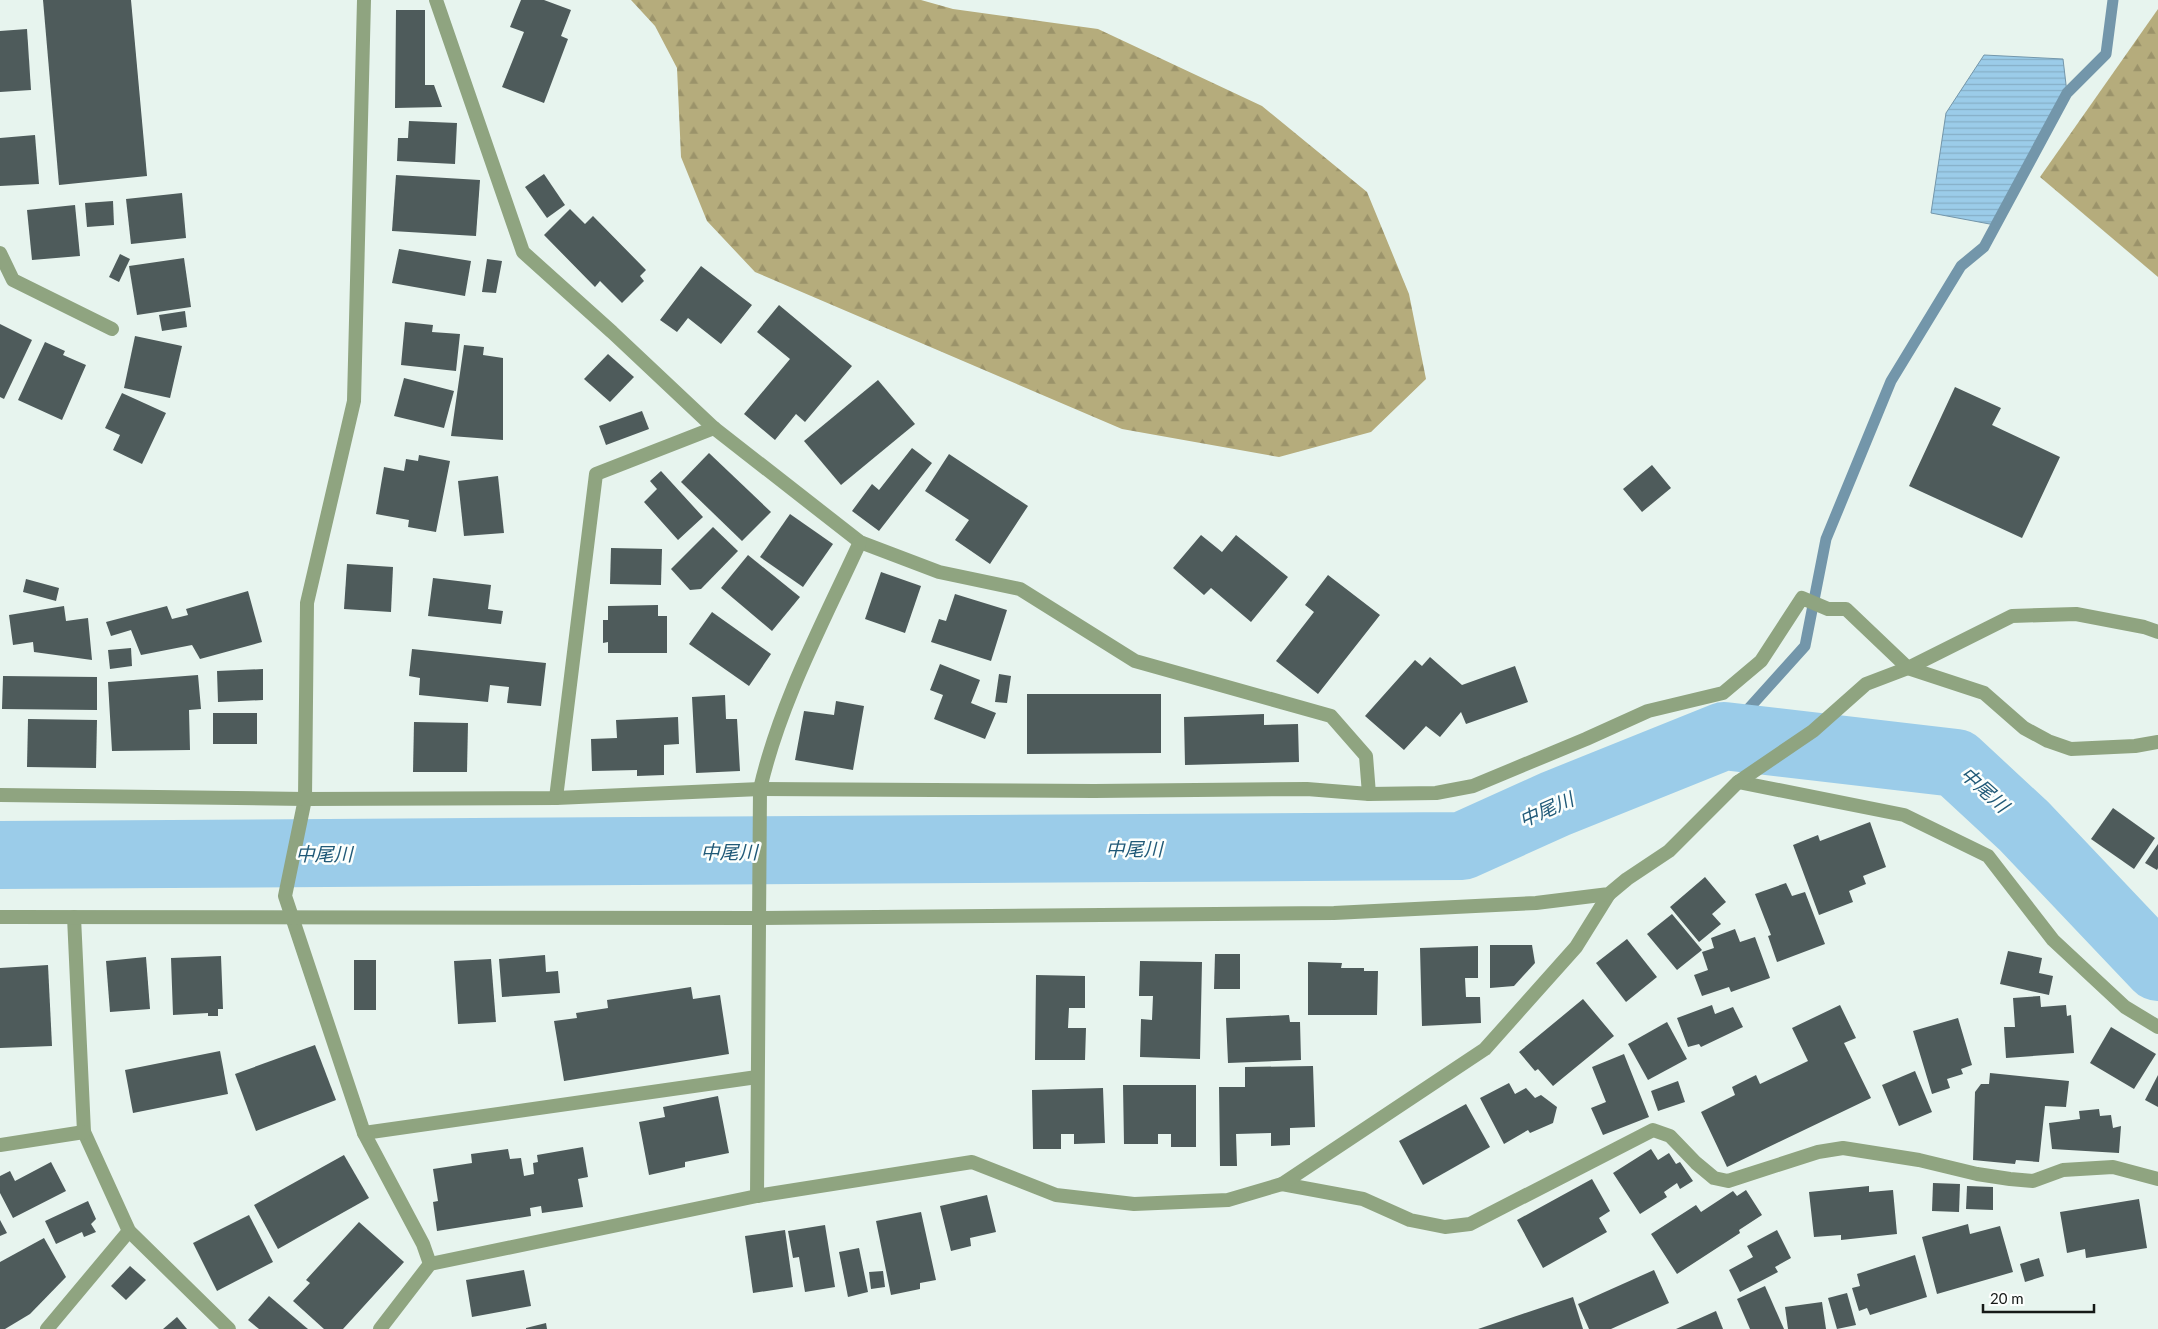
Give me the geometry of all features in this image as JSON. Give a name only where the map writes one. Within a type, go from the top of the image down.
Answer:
[{"type":"street","points":[[364,0],[354,401],[307,603],[306,799],[285,896],[364,1133],[423,1244],[430,1264]]},
{"type":"street","points":[[436,0],[523,252],[714,428],[860,542],[939,572],[1020,588],[1135,661],[1331,716],[1366,756],[1369,794]]},
{"type":"street","points":[[0,253],[13,280],[112,328]]},
{"type":"street","points":[[556,798],[596,474],[714,428]]},
{"type":"street","points":[[756,1196],[760,789],[770,746],[798,676],[860,542]]},
{"type":"street","points":[[0,794],[306,799],[556,798],[760,789],[1094,791],[1307,789],[1369,794],[1436,793],[1473,786],[1648,711],[1723,693],[1761,661],[1802,598],[1828,609],[1846,609],[1908,668],[1984,694],[2024,728],[2048,741],[2071,749],[2135,746],[2158,742]]},
{"type":"street","points":[[380,1329],[430,1264],[756,1196],[972,1162],[1056,1195],[1134,1204],[1228,1200],[1282,1184],[1485,1049],[1576,947],[1609,894],[1627,879],[1669,851],[1738,782],[1812,731],[1866,684],[1908,668],[2012,616],[2076,614],[2144,627],[2158,632]]},
{"type":"street","points":[[1738,782],[1904,815],[1988,856],[2054,940],[2125,1007],[2158,1027]]},
{"type":"street","points":[[0,917],[759,918],[1334,913],[1536,903],[1609,894]]},
{"type":"street","points":[[74,917],[84,1132],[129,1231],[229,1329]]},
{"type":"street","points":[[364,1133],[757,1077]]},
{"type":"street","points":[[1282,1184],[1363,1199],[1410,1220],[1445,1227],[1470,1224],[1653,1130],[1670,1136],[1696,1163],[1714,1178],[1728,1181],[1818,1152],[1843,1148],[1919,1160],[1977,1174],[2010,1179],[2033,1181],[2063,1170],[2113,1167],[2158,1179]]},
{"type":"street","points":[[0,1145],[84,1132]]},
{"type":"street","points":[[47,1329],[129,1231]]},
{"type":"green space","points":[[631,0],[921,0],[953,9],[1098,29],[1262,106],[1367,192],[1409,294],[1426,379],[1371,432],[1279,457],[1122,429],[755,272],[707,221],[681,157],[677,68],[655,26]]},
{"type":"green space","points":[[2158,9],[2158,277],[2040,177]]},
{"type":"water","points":[[1984,55],[2063,59],[2067,93],[1995,225],[1931,213],[1946,113]]},
{"type":"building","points":[[43,0],[131,0],[147,176],[59,185]]},
{"type":"building","points":[[521,0],[544,0],[571,10],[561,36],[568,39],[544,103],[502,87],[524,32],[510,27]]},
{"type":"building","points":[[396,10],[425,10],[425,85],[434,85],[442,107],[395,108]]},
{"type":"building","points":[[27,29],[31,90],[0,92],[0,31]]},
{"type":"building","points":[[409,121],[457,123],[455,164],[397,161],[398,138],[408,138]]},
{"type":"building","points":[[35,135],[39,184],[0,186],[0,138]]},
{"type":"building","points":[[544,174],[565,205],[547,218],[525,187]]},
{"type":"building","points":[[396,175],[480,180],[476,236],[392,231]]},
{"type":"building","points":[[182,193],[186,238],[131,244],[126,199]]},
{"type":"building","points":[[113,201],[114,225],[87,227],[85,203]]},
{"type":"building","points":[[75,205],[80,256],[32,260],[27,210]]},
{"type":"building","points":[[570,209],[585,224],[593,216],[646,270],[640,276],[644,281],[622,303],[600,281],[595,287],[544,235]]},
{"type":"building","points":[[399,249],[471,261],[465,296],[392,283]]},
{"type":"building","points":[[120,254],[130,259],[119,282],[109,277]]},
{"type":"building","points":[[184,258],[191,307],[137,315],[129,266]]},
{"type":"building","points":[[487,259],[502,261],[496,293],[482,292]]},
{"type":"building","points":[[701,266],[752,305],[721,344],[688,318],[677,332],[660,320]]},
{"type":"building","points":[[779,305],[852,366],[805,422],[796,414],[775,440],[744,414],[790,359],[757,332]]},
{"type":"building","points":[[185,311],[187,327],[162,331],[159,315]]},
{"type":"building","points":[[405,322],[433,325],[432,332],[460,334],[456,371],[401,365]]},
{"type":"building","points":[[0,324],[32,340],[4,399],[0,397]]},
{"type":"building","points":[[135,336],[182,346],[170,398],[124,388]]},
{"type":"building","points":[[45,342],[65,351],[63,355],[86,365],[62,420],[18,400]]},
{"type":"building","points":[[464,345],[484,347],[483,355],[503,358],[503,440],[451,436]]},
{"type":"building","points":[[608,354],[634,377],[610,402],[584,379]]},
{"type":"building","points":[[404,378],[454,391],[444,428],[394,416]]},
{"type":"building","points":[[878,380],[915,424],[841,485],[804,441]]},
{"type":"building","points":[[1955,387],[2001,408],[1992,425],[2060,457],[2022,538],[1909,486]]},
{"type":"building","points":[[122,393],[166,413],[142,464],[113,450],[120,435],[105,428]]},
{"type":"building","points":[[642,411],[649,429],[606,445],[599,426]]},
{"type":"building","points":[[912,448],[932,463],[879,531],[852,511],[872,484],[879,490]]},
{"type":"building","points":[[709,453],[771,512],[742,541],[681,482]]},
{"type":"building","points":[[949,454],[1028,506],[990,564],[955,540],[969,520],[925,491]]},
{"type":"building","points":[[419,455],[450,461],[436,532],[408,527],[409,520],[376,514],[384,467],[404,471],[406,459],[418,461]]},
{"type":"building","points":[[1652,465],[1671,488],[1642,512],[1623,489]]},
{"type":"building","points":[[661,471],[703,517],[678,540],[644,502],[657,489],[650,481]]},
{"type":"building","points":[[498,476],[504,533],[464,536],[458,481]]},
{"type":"building","points":[[790,514],[833,544],[803,587],[760,557]]},
{"type":"building","points":[[713,527],[738,551],[701,589],[690,590],[671,569]]},
{"type":"building","points":[[1201,535],[1222,552],[1236,535],[1288,577],[1251,622],[1211,588],[1204,595],[1173,568]]},
{"type":"building","points":[[611,548],[662,549],[661,585],[610,584]]},
{"type":"building","points":[[748,555],[800,597],[772,631],[721,588]]},
{"type":"building","points":[[347,564],[393,567],[391,612],[344,609]]},
{"type":"building","points":[[881,572],[921,586],[905,633],[865,619]]},
{"type":"building","points":[[1328,575],[1380,615],[1318,694],[1276,661],[1314,612],[1305,605]]},
{"type":"building","points":[[433,578],[491,585],[488,609],[503,611],[501,624],[428,616]]},
{"type":"building","points":[[26,579],[59,588],[56,601],[23,592]]},
{"type":"building","points":[[248,591],[262,642],[200,659],[192,645],[141,655],[131,630],[111,636],[106,622],[167,606],[172,619],[188,615],[186,609]]},
{"type":"building","points":[[955,594],[1007,610],[991,661],[931,642],[939,619],[946,621]]},
{"type":"building","points":[[658,605],[658,616],[667,616],[667,653],[608,653],[608,642],[603,643],[603,620],[608,620],[608,606]]},
{"type":"building","points":[[64,606],[66,621],[88,618],[92,660],[34,652],[33,642],[13,645],[9,615]]},
{"type":"building","points":[[712,612],[771,654],[749,686],[689,644]]},
{"type":"building","points":[[131,648],[132,666],[110,669],[108,650]]},
{"type":"building","points":[[412,649],[546,663],[541,706],[507,703],[509,687],[490,685],[488,702],[419,695],[420,678],[409,676]]},
{"type":"building","points":[[1430,657],[1462,685],[1515,666],[1528,702],[1466,724],[1461,712],[1440,737],[1426,726],[1404,750],[1365,716],[1415,660],[1422,666]]},
{"type":"building","points":[[940,664],[980,680],[971,703],[996,713],[985,739],[934,719],[943,695],[930,690]]},
{"type":"building","points":[[263,669],[263,700],[218,702],[217,671]]},
{"type":"building","points":[[999,674],[1011,676],[1007,703],[995,702]]},
{"type":"building","points":[[198,675],[201,709],[189,710],[190,750],[112,751],[108,682]]},
{"type":"building","points":[[3,676],[97,677],[97,710],[2,709]]},
{"type":"building","points":[[1027,694],[1161,694],[1161,753],[1027,754]]},
{"type":"building","points":[[725,695],[726,719],[737,719],[740,771],[696,773],[692,697]]},
{"type":"building","points":[[836,701],[864,706],[853,770],[795,760],[804,711],[834,715]]},
{"type":"building","points":[[213,713],[257,713],[257,744],[213,744]]},
{"type":"building","points":[[1264,714],[1264,725],[1298,724],[1299,762],[1185,765],[1184,717]]},
{"type":"building","points":[[678,717],[679,744],[664,745],[664,775],[637,776],[637,770],[592,771],[591,739],[617,738],[616,720]]},
{"type":"building","points":[[28,719],[97,720],[96,768],[27,767]]},
{"type":"building","points":[[414,722],[468,723],[467,772],[413,772]]},
{"type":"building","points":[[2113,808],[2155,838],[2134,869],[2091,839]]},
{"type":"building","points":[[1870,822],[1886,867],[1863,876],[1866,884],[1849,891],[1853,902],[1819,915],[1793,845],[1818,835],[1820,841]]},
{"type":"building","points":[[2158,844],[2158,868],[2157,870],[2145,863]]},
{"type":"building","points":[[1705,877],[1726,902],[1712,914],[1721,924],[1699,942],[1670,907]]},
{"type":"building","points":[[1786,883],[1792,896],[1805,892],[1825,944],[1777,962],[1768,936],[1771,935],[1755,894]]},
{"type":"building","points":[[1672,914],[1702,950],[1677,970],[1647,934]]},
{"type":"building","points":[[1735,929],[1740,942],[1755,937],[1770,978],[1731,992],[1729,987],[1702,996],[1694,975],[1708,970],[1702,952],[1714,948],[1711,938]]},
{"type":"building","points":[[1627,939],[1657,977],[1626,1002],[1596,963]]},
{"type":"building","points":[[1490,945],[1532,945],[1535,963],[1514,986],[1490,988]]},
{"type":"building","points":[[1478,946],[1478,978],[1465,978],[1466,997],[1480,997],[1481,1023],[1422,1026],[1420,948]]},
{"type":"building","points":[[2008,951],[2042,958],[2039,973],[2053,976],[2049,995],[2000,984]]},
{"type":"building","points":[[1215,954],[1240,954],[1240,989],[1214,989]]},
{"type":"building","points":[[545,955],[546,972],[558,971],[560,993],[502,997],[499,959]]},
{"type":"building","points":[[221,956],[223,1009],[218,1009],[218,1016],[208,1016],[208,1013],[173,1015],[171,958]]},
{"type":"building","points":[[146,957],[150,1009],[110,1012],[106,961]]},
{"type":"building","points":[[491,959],[496,1022],[458,1024],[454,961]]},
{"type":"building","points":[[354,960],[376,960],[376,1010],[354,1010]]},
{"type":"building","points":[[1140,961],[1202,962],[1200,1059],[1140,1057],[1141,1019],[1152,1020],[1153,996],[1139,996]]},
{"type":"building","points":[[1308,962],[1342,963],[1341,968],[1364,968],[1364,971],[1378,971],[1377,1015],[1308,1015]]},
{"type":"building","points":[[48,965],[52,1046],[0,1048],[0,968]]},
{"type":"building","points":[[1036,975],[1085,976],[1085,1008],[1069,1008],[1068,1028],[1086,1028],[1085,1060],[1035,1060]]},
{"type":"building","points":[[691,987],[693,999],[720,995],[729,1054],[564,1081],[554,1021],[577,1018],[576,1013],[608,1008],[607,1000]]},
{"type":"building","points":[[2040,996],[2041,1007],[2066,1005],[2067,1016],[2071,1015],[2074,1053],[2006,1058],[2004,1027],[2015,1027],[2013,998]]},
{"type":"building","points":[[1583,999],[1614,1036],[1553,1086],[1538,1069],[1535,1071],[1519,1052]]},
{"type":"building","points":[[1712,1005],[1715,1014],[1733,1007],[1743,1027],[1701,1047],[1699,1044],[1688,1047],[1677,1018]]},
{"type":"building","points":[[1840,1005],[1856,1038],[1844,1043],[1871,1098],[1727,1167],[1701,1112],[1735,1095],[1732,1087],[1756,1075],[1760,1084],[1808,1061],[1792,1028]]},
{"type":"building","points":[[1289,1015],[1290,1022],[1300,1022],[1301,1060],[1228,1063],[1226,1018]]},
{"type":"building","points":[[1958,1018],[1972,1065],[1961,1069],[1963,1074],[1947,1079],[1950,1088],[1932,1094],[1913,1031]]},
{"type":"building","points":[[1667,1022],[1687,1059],[1648,1080],[1628,1044]]},
{"type":"building","points":[[2111,1027],[2156,1054],[2134,1089],[2090,1063]]},
{"type":"building","points":[[315,1045],[336,1100],[256,1131],[235,1074]]},
{"type":"building","points":[[220,1051],[228,1094],[133,1113],[125,1070]]},
{"type":"building","points":[[1624,1054],[1649,1117],[1603,1135],[1591,1108],[1606,1102],[1592,1067]]},
{"type":"building","points":[[1313,1066],[1315,1127],[1290,1128],[1290,1145],[1271,1146],[1271,1133],[1236,1134],[1237,1166],[1220,1166],[1219,1087],[1245,1087],[1245,1067]]},
{"type":"building","points":[[1915,1071],[1932,1112],[1899,1126],[1882,1085]]},
{"type":"building","points":[[1990,1073],[2069,1081],[2066,1107],[2045,1106],[2039,1162],[2016,1160],[2015,1164],[1973,1160],[1975,1092],[1981,1084],[1989,1084]]},
{"type":"building","points":[[2158,1075],[2158,1107],[2145,1100]]},
{"type":"building","points":[[1678,1081],[1685,1102],[1658,1111],[1651,1091]]},
{"type":"building","points":[[1509,1083],[1515,1094],[1526,1088],[1535,1098],[1541,1095],[1557,1107],[1553,1123],[1530,1133],[1528,1130],[1504,1144],[1480,1098]]},
{"type":"building","points":[[1123,1085],[1196,1085],[1196,1147],[1171,1147],[1171,1134],[1158,1134],[1158,1144],[1124,1144]]},
{"type":"building","points":[[1103,1088],[1105,1143],[1074,1144],[1074,1134],[1061,1134],[1061,1149],[1033,1149],[1032,1090]]},
{"type":"building","points":[[718,1096],[729,1153],[685,1162],[685,1167],[649,1175],[639,1122],[665,1117],[663,1107]]},
{"type":"building","points":[[1466,1104],[1490,1147],[1423,1185],[1399,1141]]},
{"type":"building","points":[[2099,1109],[2100,1116],[2111,1115],[2113,1128],[2121,1126],[2119,1153],[2052,1149],[2049,1123],[2080,1119],[2079,1111]]},
{"type":"building","points":[[583,1147],[588,1177],[578,1179],[583,1207],[542,1213],[541,1206],[530,1208],[531,1216],[437,1231],[433,1202],[438,1201],[433,1169],[472,1163],[471,1154],[508,1149],[510,1159],[521,1158],[524,1176],[534,1174],[533,1163],[538,1162],[537,1155]]},
{"type":"building","points":[[1651,1149],[1658,1160],[1669,1153],[1676,1164],[1680,1162],[1693,1181],[1680,1189],[1677,1183],[1664,1192],[1667,1197],[1640,1214],[1613,1173]]},
{"type":"building","points":[[344,1155],[369,1198],[278,1249],[254,1205]]},
{"type":"building","points":[[51,1162],[66,1191],[13,1218],[0,1193],[0,1176],[10,1171],[15,1181]]},
{"type":"building","points":[[1592,1179],[1610,1211],[1599,1218],[1607,1232],[1543,1268],[1517,1220]]},
{"type":"building","points":[[1933,1183],[1960,1184],[1959,1212],[1932,1211]]},
{"type":"building","points":[[1869,1186],[1869,1192],[1893,1190],[1897,1234],[1841,1240],[1841,1235],[1814,1237],[1809,1192]]},
{"type":"building","points":[[1967,1186],[1993,1187],[1993,1210],[1966,1209]]},
{"type":"building","points":[[1746,1190],[1762,1215],[1739,1230],[1740,1233],[1677,1274],[1651,1234],[1696,1205],[1701,1212],[1733,1191],[1737,1196]]},
{"type":"building","points":[[987,1195],[996,1232],[970,1238],[971,1246],[951,1251],[940,1206]]},
{"type":"building","points":[[2139,1199],[2147,1248],[2086,1258],[2085,1249],[2067,1253],[2060,1212]]},
{"type":"building","points":[[88,1201],[96,1219],[91,1224],[96,1232],[84,1237],[82,1232],[56,1244],[45,1221]]},
{"type":"building","points":[[921,1212],[936,1280],[920,1283],[920,1289],[891,1295],[876,1221]]},
{"type":"building","points":[[249,1215],[273,1262],[217,1291],[193,1243]]},
{"type":"building","points":[[0,1220],[7,1233],[0,1236]]},
{"type":"building","points":[[359,1222],[404,1262],[343,1329],[324,1329],[293,1301],[310,1283],[306,1280]]},
{"type":"building","points":[[1968,1224],[1970,1234],[2000,1226],[2013,1272],[1937,1294],[1922,1237]]},
{"type":"building","points":[[825,1225],[835,1287],[805,1292],[799,1257],[793,1258],[788,1231]]},
{"type":"building","points":[[785,1230],[793,1287],[753,1293],[745,1236]]},
{"type":"building","points":[[1777,1230],[1791,1258],[1775,1267],[1778,1272],[1740,1292],[1729,1270],[1753,1257],[1747,1246]]},
{"type":"building","points":[[44,1238],[66,1277],[30,1314],[5,1329],[0,1329],[0,1262]]},
{"type":"building","points":[[859,1248],[868,1292],[848,1297],[839,1252]]},
{"type":"building","points":[[1915,1255],[1927,1297],[1870,1315],[1867,1308],[1859,1311],[1852,1288],[1860,1286],[1857,1274]]},
{"type":"building","points":[[2039,1258],[2044,1276],[2025,1282],[2020,1264]]},
{"type":"building","points":[[130,1266],[146,1280],[126,1300],[111,1286]]},
{"type":"building","points":[[524,1270],[531,1306],[472,1317],[466,1280]]},
{"type":"building","points":[[1654,1270],[1669,1303],[1611,1329],[1589,1329],[1578,1304]]},
{"type":"building","points":[[883,1271],[885,1287],[871,1289],[869,1272]]},
{"type":"building","points":[[1765,1286],[1784,1329],[1750,1329],[1737,1299]]},
{"type":"building","points":[[1847,1293],[1856,1325],[1837,1329],[1828,1298]]},
{"type":"building","points":[[269,1296],[308,1329],[259,1329],[248,1320]]},
{"type":"building","points":[[1573,1297],[1583,1329],[1478,1329]]},
{"type":"building","points":[[1822,1302],[1826,1329],[1788,1329],[1785,1307]]},
{"type":"building","points":[[1716,1311],[1723,1329],[1676,1329]]},
{"type":"building","points":[[177,1317],[187,1329],[163,1329]]},
{"type":"building","points":[[546,1323],[547,1329],[526,1329],[526,1328]]},
{"type":"waterway","points":[[1724,736],[1805,646],[1826,539],[1891,381],[1961,266],[1984,247],[2067,93],[2106,54],[2113,0]]},
{"type":"waterway","name":"中尾川","points":[[0,855],[1462,846],[1555,804],[1724,736],[1956,763],[2024,826],[2158,967]]}]
